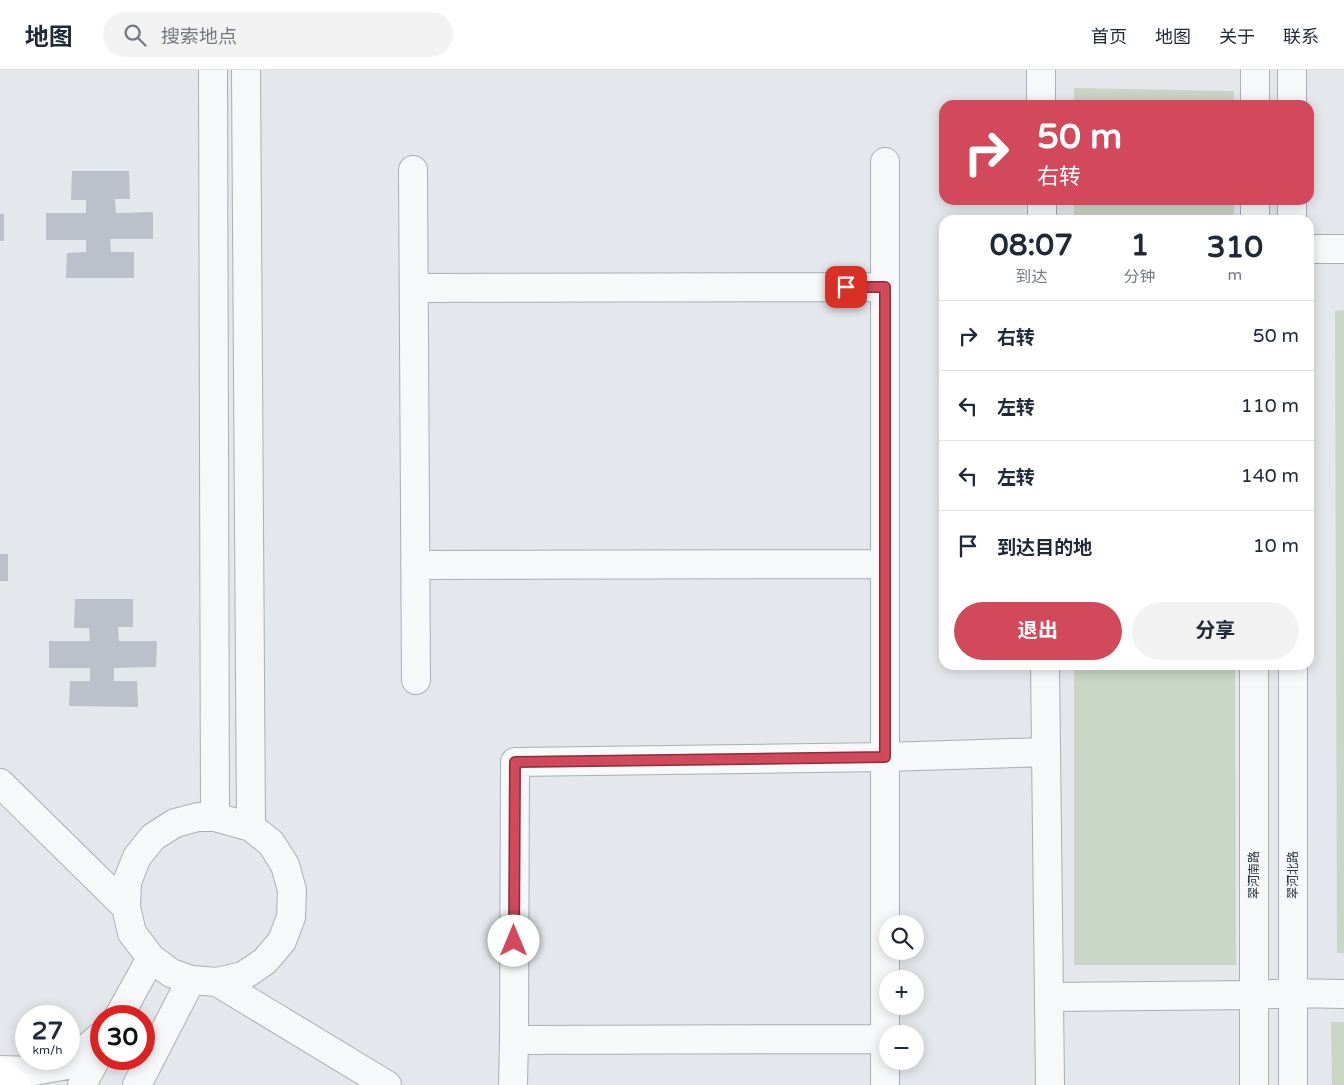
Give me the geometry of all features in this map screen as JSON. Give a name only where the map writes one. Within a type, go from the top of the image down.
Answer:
[{"type":"main road","points":[[0,1072],[13,1085]]},
{"type":"main road","points":[[0,1072],[17,1085]]},
{"type":"street","points":[[213,70],[214,817]]},
{"type":"street","points":[[246,70],[250,827]]},
{"type":"street","points":[[1041,70],[1041,100]]},
{"type":"street","points":[[1255,70],[1255,100]]},
{"type":"street","points":[[1292,70],[1292,100]]},
{"type":"street","points":[[885,162],[885,1025]]},
{"type":"street","points":[[413,170],[416,680]]},
{"type":"street","points":[[1314,249],[1344,249]]},
{"type":"street","points":[[414,288],[885,287]]},
{"type":"street","points":[[415,565],[885,564]]},
{"type":"street","points":[[1045,670],[1050,1085]]},
{"type":"street","name":"翠河南路","points":[[1254,670],[1254,1085]]},
{"type":"street","name":"翠河北路","points":[[1293,670],[1293,1085]]},
{"type":"street","points":[[513,1085],[515,762],[885,757],[1046,752]]},
{"type":"street","points":[[0,783],[126,907]]},
{"type":"street","points":[[137,1085],[158,1044],[204,981],[243,976],[265,961],[282,941],[291,916],[292,890],[286,865],[271,844],[250,827],[214,817],[198,817],[175,823],[153,837],[136,857],[127,882],[126,907],[132,932],[151,958],[172,973],[204,981],[387,1085]]},
{"type":"street","points":[[126,1005],[151,958]]},
{"type":"street","points":[[1049,997],[1293,993],[1344,994]]},
{"type":"street","points":[[514,1040],[879,1039]]},
{"type":"street","points":[[151,1085],[158,1044]]},
{"type":"street","points":[[0,1072],[34,1071],[67,1065],[90,1045]]},
{"type":"street","points":[[82,1085],[90,1070]]},
{"type":"street","points":[[885,1070],[885,1085]]},
{"type":"green space","points":[[1074,88],[1234,91],[1234,100],[1074,100]]},
{"type":"green space","points":[[1074,205],[1234,205],[1234,215],[1074,215]]},
{"type":"green space","points":[[1344,310],[1344,953],[1337,953],[1335,311]]},
{"type":"green space","points":[[1074,670],[1235,670],[1236,965],[1074,965]]},
{"type":"green space","points":[[1331,1022],[1344,1022],[1344,1085],[1332,1085]]},
{"type":"building","points":[[72,171],[129,171],[130,199],[115,199],[116,213],[153,212],[153,239],[110,239],[111,252],[134,252],[134,278],[66,278],[67,253],[86,252],[86,240],[46,240],[46,213],[86,213],[86,200],[71,200]]},
{"type":"building","points":[[0,214],[4,214],[4,241],[0,241]]},
{"type":"building","points":[[0,554],[8,554],[8,581],[0,581]]},
{"type":"building","points":[[75,599],[133,599],[133,627],[118,627],[119,641],[157,641],[156,667],[114,668],[114,681],[137,681],[138,707],[69,706],[70,681],[90,681],[90,668],[49,668],[49,641],[90,641],[89,628],[74,628]]},
{"type":"route","points":[[514,941],[515,762],[885,757],[885,287],[846,287]]}]
